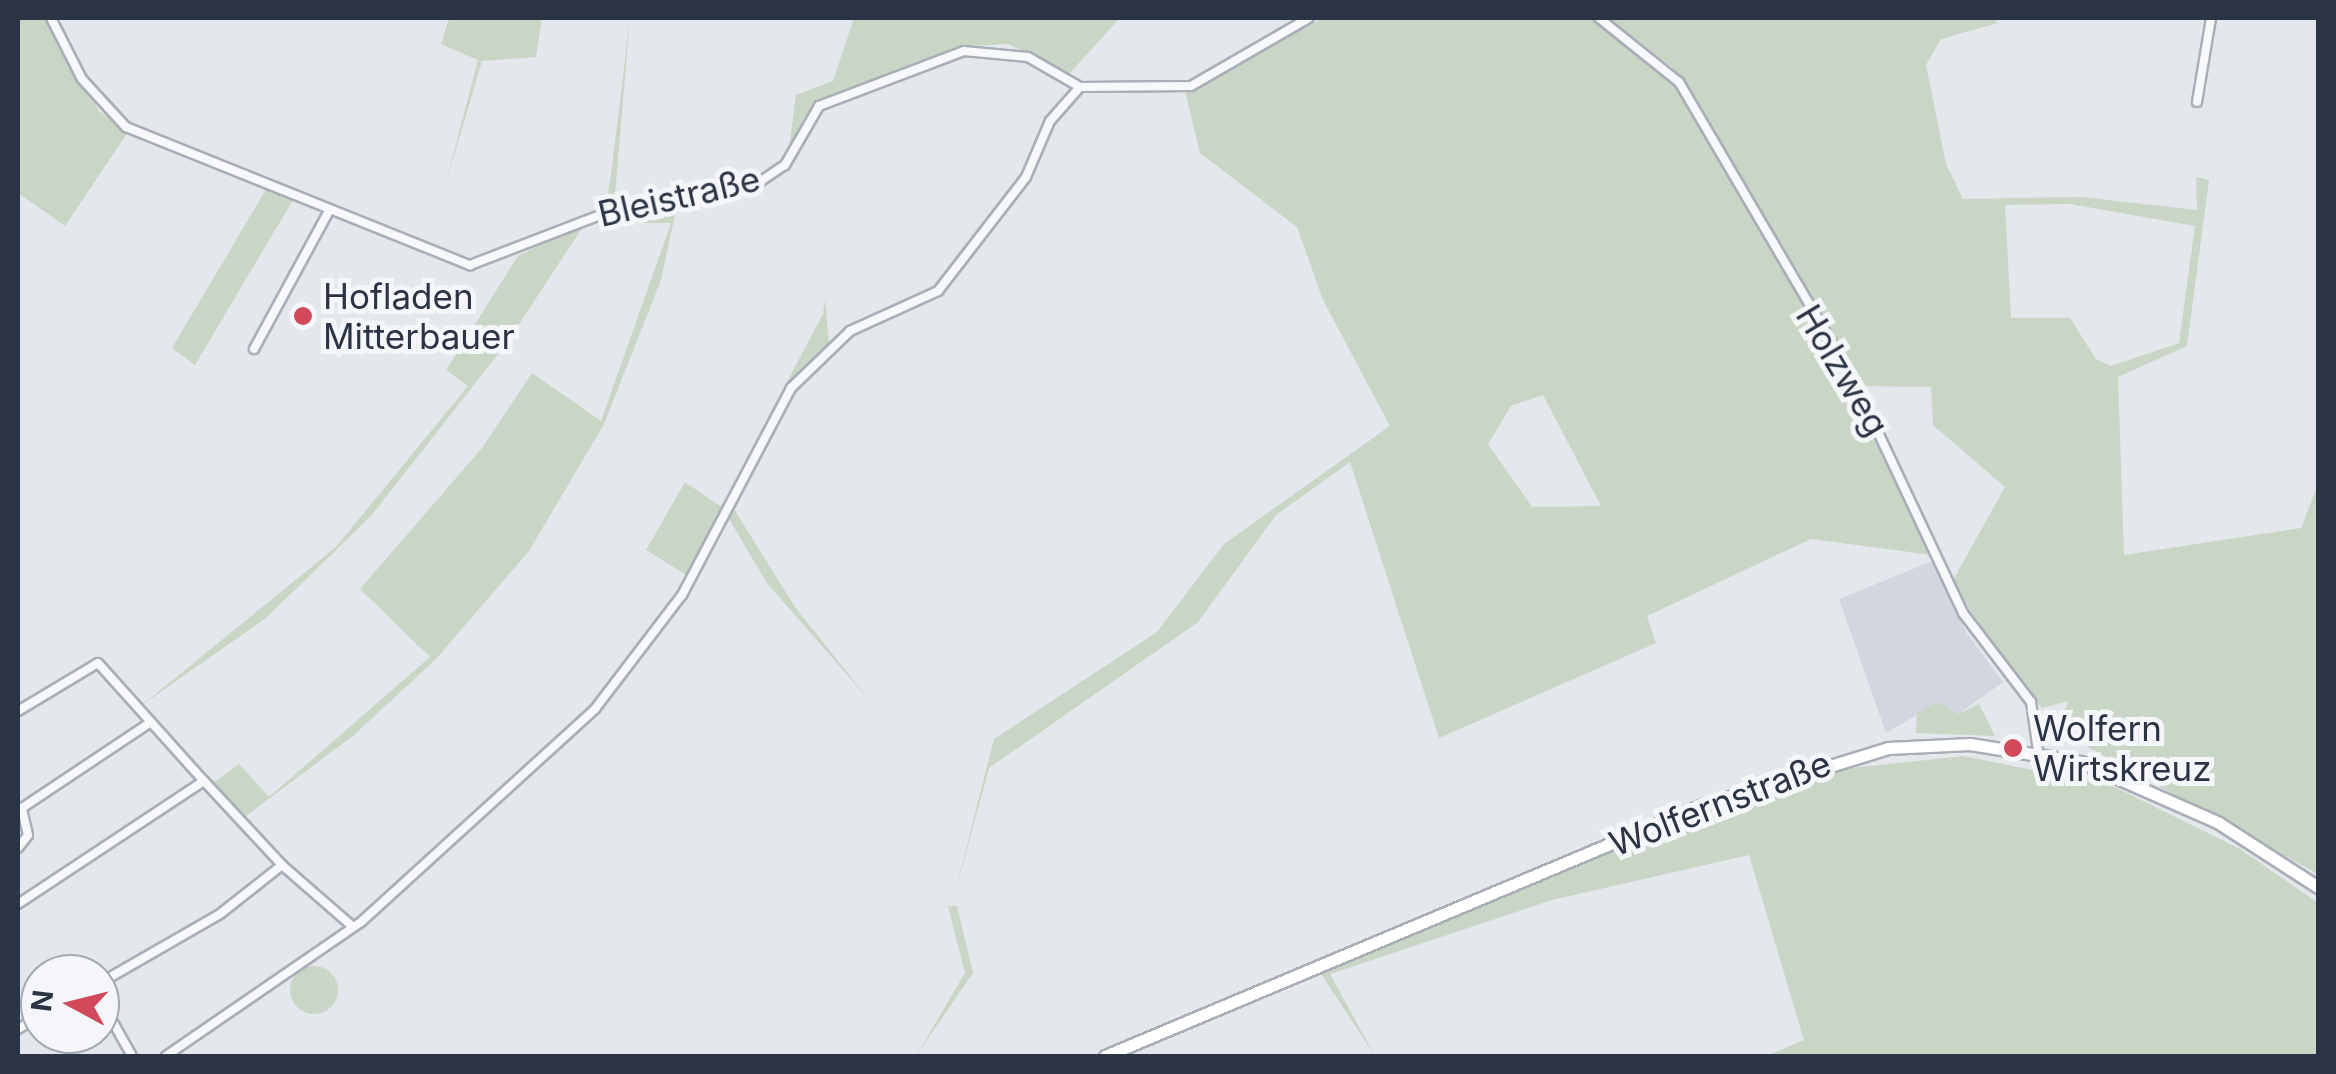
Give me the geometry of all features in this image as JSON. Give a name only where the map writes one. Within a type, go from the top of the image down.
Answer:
[{"type":"main road","name":"Wolfernstraße","points":[[1105,1056],[1806,766],[1913,745],[2038,751],[2163,794],[2318,886]]},
{"type":"street","points":[[51,18],[82,79],[126,128],[329,211],[254,349]]},
{"type":"street","points":[[166,1056],[353,927],[548,758],[636,662],[809,366],[860,325],[938,292],[1026,177],[1050,121],[1080,86],[1191,86],[1309,18]]},
{"type":"street","name":"Holzweg","points":[[1599,18],[1679,82],[1853,379],[1963,613],[2032,702],[2038,751]]},
{"type":"street","points":[[2197,102],[2211,18]]},
{"type":"street","name":"Bleistraße","points":[[329,211],[470,265],[621,207],[761,182],[786,165],[819,106],[964,50],[1028,57],[1080,86]]},
{"type":"street","points":[[18,711],[98,662],[282,865],[353,927]]},
{"type":"street","points":[[18,848],[28,835],[22,808],[152,722]]},
{"type":"street","points":[[18,904],[204,781]]},
{"type":"street","points":[[120,972],[220,914],[282,865]]},
{"type":"shaded area","points":[[1935,560],[1966,632],[2003,682],[1958,714],[1939,702],[1886,733],[1839,599]]},
{"type":"green space","points":[[18,18],[47,18],[99,111],[128,132],[65,226],[18,193]]},
{"type":"green space","points":[[449,18],[542,18],[536,57],[482,61],[446,183],[478,60],[441,44]]},
{"type":"green space","points":[[630,18],[614,207],[605,209],[611,175]]},
{"type":"green space","points":[[854,18],[1120,18],[1070,73],[1008,44],[972,46],[831,96],[803,119],[789,156],[775,169],[789,147],[796,95],[833,81]]},
{"type":"green space","points":[[1323,18],[1593,18],[1665,69],[1880,437],[1932,555],[1811,539],[1647,616],[1656,643],[1439,738],[1350,462],[1276,515],[1198,622],[989,768],[952,904],[994,739],[1157,632],[1224,544],[1390,426],[1323,300],[1297,227],[1200,153],[1185,91]],"holes":[[[1543,395],[1601,506],[1532,507],[1488,444],[1511,406]]]},
{"type":"green space","points":[[1608,18],[1992,18],[1998,23],[1941,39],[1926,65],[1946,164],[1963,199],[2081,197],[2197,210],[2196,177],[2209,180],[2187,346],[2118,377],[2124,555],[2301,528],[2318,484],[2318,874],[2086,746],[2059,722],[2069,701],[2042,708],[2014,676],[1952,582],[2005,487],[1933,425],[1931,387],[1862,386],[1672,67]],"holes":[[[2070,204],[2195,226],[2179,343],[2111,366],[2096,359],[2070,318],[2011,318],[2005,205]]]},
{"type":"green space","points":[[268,186],[296,195],[195,365],[172,348]]},
{"type":"green space","points":[[678,201],[661,280],[604,424],[529,551],[436,659],[354,735],[242,819],[212,784],[239,764],[269,797],[430,657],[360,589],[482,448],[532,373],[601,421],[671,223],[606,223],[609,213]]},
{"type":"green space","points":[[586,222],[506,344],[371,516],[266,618],[142,705],[336,547],[468,386],[446,370],[518,256]]},
{"type":"green space","points":[[825,300],[829,342],[772,410],[823,314]]},
{"type":"green space","points":[[685,482],[723,508],[688,576],[646,550]]},
{"type":"green space","points":[[734,509],[795,607],[870,701],[766,582],[727,515]]},
{"type":"green space","points":[[1939,702],[1958,714],[1979,704],[1995,736],[1916,733],[1917,713]]},
{"type":"green space","points":[[1964,756],[2115,787],[2240,849],[2318,903],[2318,1056],[1766,1056],[1804,1040],[1749,855],[1552,900],[1330,974],[1375,1056],[1321,974],[1725,804],[1851,768]]},
{"type":"green space","points":[[948,906],[957,906],[973,973],[916,1056],[965,973]]},
{"type":"green space","points":[[314,966],[331,973],[338,990],[331,1007],[314,1014],[297,1007],[290,990],[297,973]]},
{"type":"place","name":"Hofladen Mitterbauer","points":[[303,316]]},
{"type":"place","name":"Wolfern Wirtskreuz","points":[[2013,748]]}]
